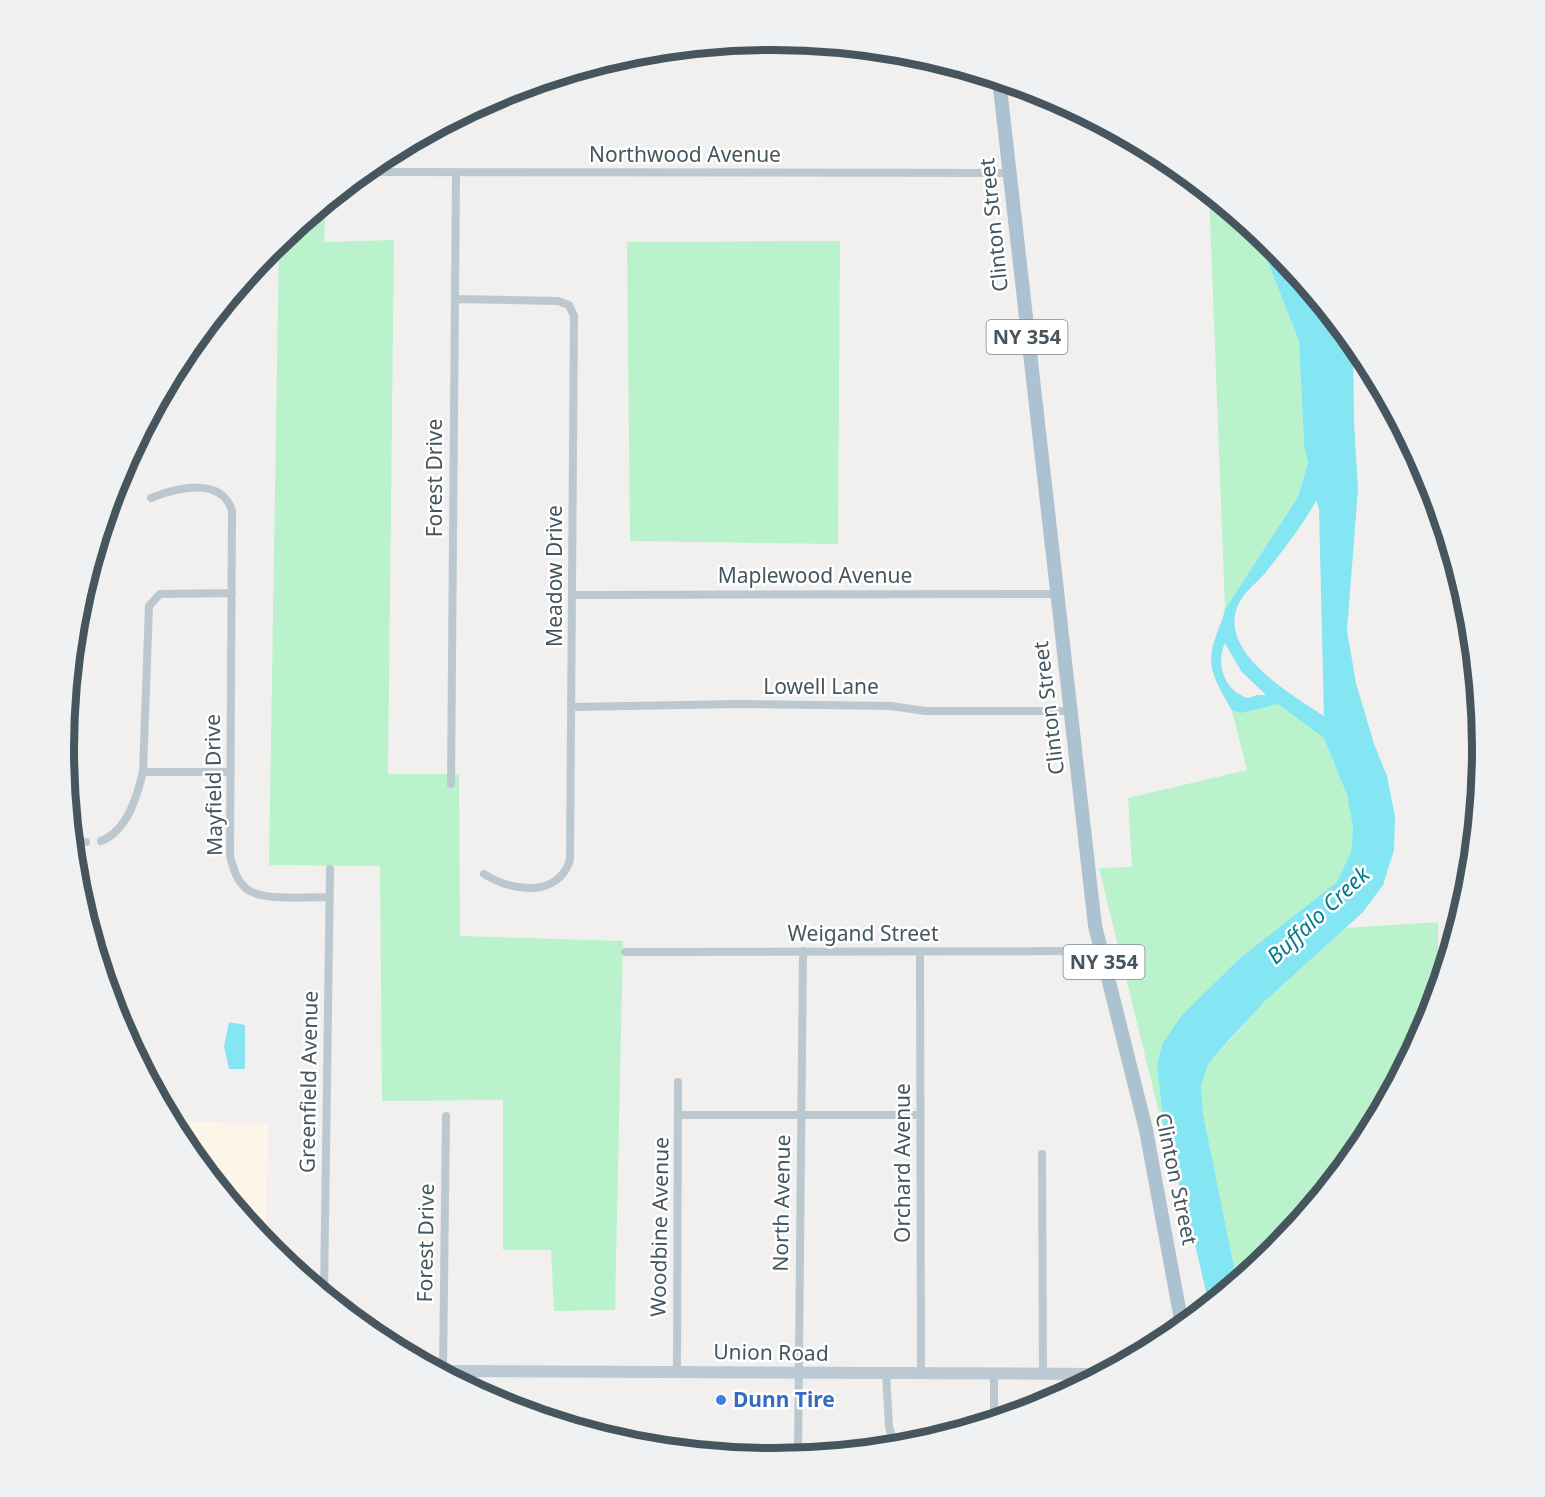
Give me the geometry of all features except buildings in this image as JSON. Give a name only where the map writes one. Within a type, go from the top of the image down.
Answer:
[{"type":"main road","name":"Clinton Street","points":[[1000,88],[1095,926],[1146,1130],[1180,1316]]},
{"type":"main road","name":"Union Road","points":[[455,1371],[1084,1374]]},
{"type":"street","name":"Northwood Avenue","points":[[377,172],[1009,173]]},
{"type":"street","name":"Forest Drive","points":[[451,784],[456,173]]},
{"type":"street","name":"Meadow Drive","points":[[455,299],[558,301],[572,310],[573,595],[570,860],[558,882],[543,887],[519,887],[496,882],[484,874]]},
{"type":"street","name":"Mayfield Drive","points":[[151,498],[172,490],[210,489],[226,497],[232,511],[230,856],[242,884],[249,891],[260,894],[330,897]]},
{"type":"street","points":[[101,841],[116,832],[138,794],[143,772],[149,606],[160,594],[232,593]]},
{"type":"street","name":"Maplewood Avenue","points":[[573,595],[1057,594]]},
{"type":"street","name":"Lowell Lane","points":[[572,707],[891,706],[925,711],[1070,711]]},
{"type":"street","points":[[143,772],[231,772]]},
{"type":"street","points":[[79,842],[86,842]]},
{"type":"street","name":"Greenfield Avenue","points":[[324,1284],[330,870]]},
{"type":"street","name":"North Avenue","points":[[798,1447],[803,951]]},
{"type":"street","name":"Weigand Street","points":[[625,952],[1102,951]]},
{"type":"street","name":"Orchard Avenue","points":[[920,952],[921,1374]]},
{"type":"street","name":"Woodbine Avenue","points":[[676,1372],[678,1082]]},
{"type":"street","points":[[679,1115],[920,1115]]},
{"type":"street","name":"Forest Drive","points":[[441,1364],[446,1116]]},
{"type":"street","points":[[1042,1155],[1043,1374]]},
{"type":"street","points":[[886,1374],[888,1427],[892,1437]]},
{"type":"street","points":[[994,1374],[994,1411]]},
{"type":"shaded area","points":[[182,1122],[268,1123],[266,1230],[218,1174]]},
{"type":"green space","points":[[1209,203],[1263,251],[1299,341],[1304,445],[1308,463],[1298,497],[1225,609]]},
{"type":"green space","points":[[326,212],[324,242],[394,240],[388,774],[459,774],[460,936],[623,941],[615,1310],[554,1311],[551,1250],[503,1250],[503,1100],[382,1101],[380,866],[269,865],[279,253]]},
{"type":"green space","points":[[840,241],[838,544],[630,541],[627,242]]},
{"type":"green space","points":[[1278,703],[1324,738],[1347,795],[1353,828],[1351,852],[1338,882],[1240,958],[1181,1016],[1162,1044],[1157,1066],[1165,1137],[1099,868],[1132,867],[1128,798],[1247,770],[1232,711],[1242,713]]},
{"type":"green space","points":[[1438,922],[1438,950],[1441,950],[1418,1016],[1399,1058],[1354,1137],[1298,1209],[1267,1243],[1235,1272],[1203,1114],[1201,1085],[1209,1063],[1265,1001],[1345,928]]},
{"type":"water","name":"Buffalo Creek","points":[[1263,251],[1298,288],[1353,359],[1358,489],[1347,631],[1356,683],[1374,744],[1387,776],[1395,816],[1394,850],[1383,885],[1363,912],[1265,1001],[1209,1063],[1201,1085],[1203,1114],[1235,1272],[1207,1296],[1187,1211],[1165,1137],[1157,1066],[1162,1044],[1181,1016],[1240,958],[1337,882],[1351,852],[1353,828],[1347,795],[1324,738],[1278,704],[1242,713],[1232,711],[1218,686],[1211,659],[1225,609],[1298,497],[1308,463],[1304,445],[1299,341]],"holes":[[[1316,501],[1319,509],[1324,716],[1293,696],[1260,669],[1247,654],[1238,638],[1234,621],[1239,603],[1279,555]],[[1225,643],[1241,671],[1266,695],[1248,698],[1233,690],[1222,668],[1222,651]]]},
{"type":"water","points":[[229,1022],[245,1025],[245,1069],[229,1069],[224,1046]]},
{"type":"place","name":"Dunn Tire","points":[[721,1400]]}]
